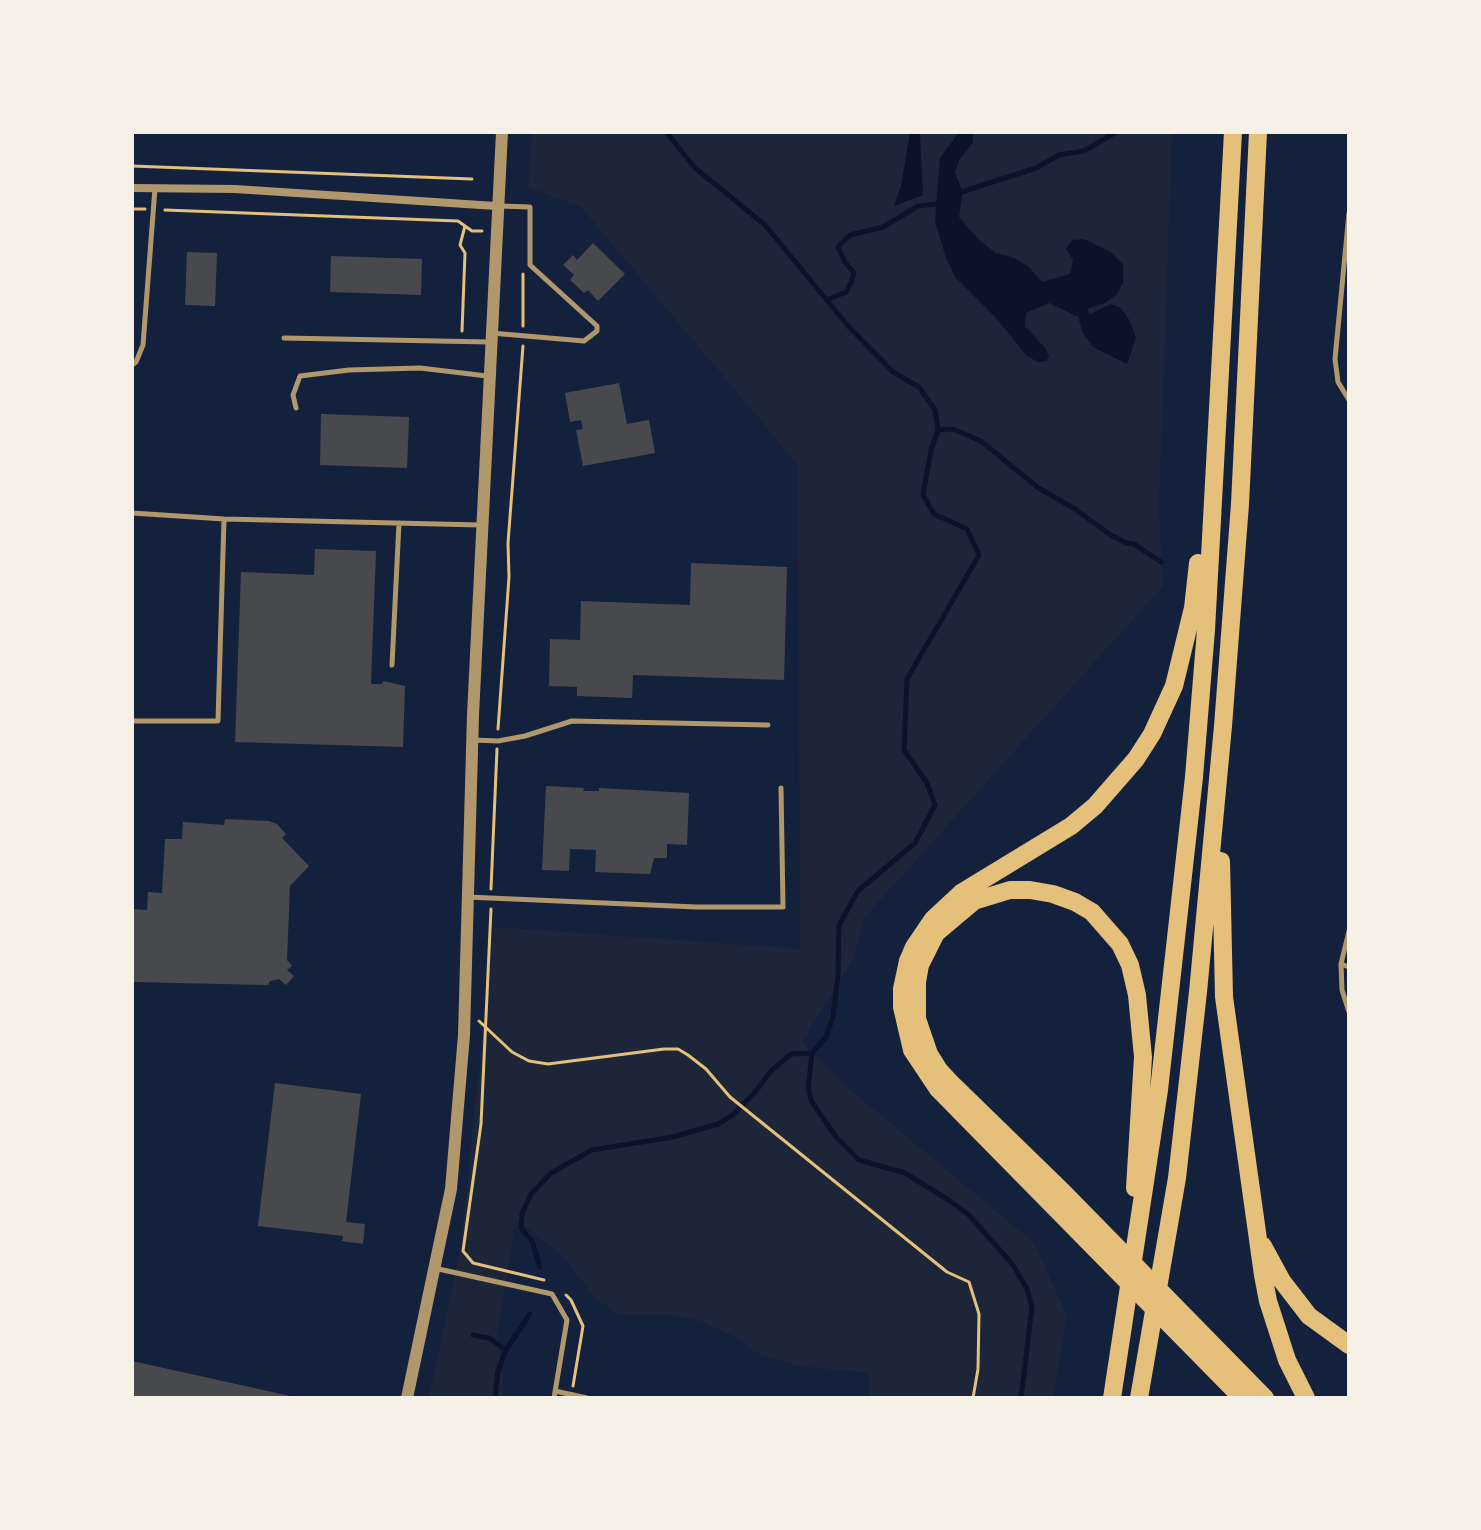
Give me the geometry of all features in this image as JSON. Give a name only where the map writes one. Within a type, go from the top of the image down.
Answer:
[{"type":"highway","points":[[1112,1398],[1145,1193],[1175,958],[1205,645],[1233,132]]},
{"type":"highway","points":[[1139,1398],[1177,1178],[1223,726],[1240,504],[1258,132]]},
{"type":"highway","points":[[1061,1202],[938,1089],[925,1072],[912,1050],[905,1026],[902,1007],[904,976],[914,947],[946,906],[961,893],[1081,818],[1117,783],[1144,747],[1164,711],[1185,648],[1201,534],[1212,509]]},
{"type":"highway","points":[[1223,726],[1221,881],[1224,997],[1268,1301],[1287,1360],[1306,1398]]},
{"type":"highway","points":[[1131,1275],[1143,1057],[1137,995],[1130,965],[1120,944],[1092,912],[1075,902],[1030,890],[1010,890],[974,901],[936,933],[920,965],[917,1019],[921,1036],[939,1070],[1061,1202],[1229,1373],[1265,1398]]},
{"type":"highway","points":[[1259,1237],[1282,1281],[1300,1304],[1321,1326],[1349,1345]]},
{"type":"highway","points":[[1229,1373],[1242,1398]]},
{"type":"street","points":[[407,1398],[451,1189],[464,1009],[481,525],[502,132]]},
{"type":"street","points":[[132,188],[235,189],[496,206]]},
{"type":"lane","points":[[132,365],[143,345],[155,187]]},
{"type":"lane","points":[[284,338],[523,336],[584,341],[597,331],[597,326],[527,264],[530,207],[496,206]]},
{"type":"lane","points":[[1349,213],[1335,359],[1338,382],[1349,400]]},
{"type":"lane","points":[[296,408],[293,395],[300,376],[349,370],[420,368],[488,376]]},
{"type":"lane","points":[[132,513],[224,519],[481,525]]},
{"type":"lane","points":[[132,721],[218,721],[224,519]]},
{"type":"lane","points":[[392,665],[399,523]]},
{"type":"lane","points":[[472,740],[498,741],[525,736],[572,721],[768,725]]},
{"type":"lane","points":[[466,897],[696,907],[783,907],[781,788]]},
{"type":"lane","points":[[1349,931],[1341,964],[1342,990],[1349,1012]]},
{"type":"lane","points":[[1341,964],[1349,967]]},
{"type":"lane","points":[[433,1267],[552,1294],[567,1320],[555,1394],[587,1398]]},
{"type":"path","points":[[132,166],[472,179]]},
{"type":"path","points":[[132,209],[458,221],[472,231],[495,230]]},
{"type":"path","points":[[462,331],[465,253],[460,245],[465,226]]},
{"type":"path","points":[[527,264],[508,543],[509,577],[498,741],[481,1124],[463,1251],[473,1263],[552,1283]]},
{"type":"path","points":[[464,1009],[512,1052],[529,1061],[548,1064],[664,1049],[678,1049],[688,1055],[706,1069],[730,1097],[947,1272],[969,1282],[979,1314],[978,1369],[973,1398]]},
{"type":"path","points":[[562,1292],[571,1300],[583,1326],[571,1394]]},
{"type":"shaded area","points":[[532,132],[1172,132],[1159,508],[1163,586],[864,918],[854,958],[802,1042],[841,1082],[1034,1243],[1067,1316],[1053,1398],[870,1398],[869,1373],[798,1366],[754,1352],[744,1341],[700,1321],[675,1315],[620,1315],[595,1298],[563,1256],[516,1218],[497,1334],[502,1398],[429,1398],[461,1245],[494,927],[800,949],[798,465],[581,207],[528,187]]},
{"type":"shaded area","points":[[910,132],[920,132],[923,195],[894,206],[901,186]]},
{"type":"shaded area","points":[[959,132],[973,132],[973,143],[959,160],[955,173],[963,192],[959,217],[979,240],[996,253],[1014,258],[1029,267],[1042,282],[1070,274],[1073,260],[1066,249],[1072,240],[1084,239],[1112,253],[1123,264],[1123,283],[1117,294],[1105,303],[1087,309],[1090,314],[1111,304],[1121,308],[1136,338],[1127,364],[1093,347],[1083,333],[1078,317],[1049,303],[1026,313],[1025,326],[1046,349],[1049,357],[1046,361],[1038,362],[1027,356],[996,318],[955,277],[935,221],[940,158]]},
{"type":"building","points":[[593,243],[625,274],[598,301],[588,290],[584,293],[570,280],[574,275],[563,265],[573,255],[577,260]]},
{"type":"building","points":[[187,252],[217,253],[215,306],[185,305]]},
{"type":"building","points":[[331,256],[422,259],[421,295],[330,292]]},
{"type":"building","points":[[619,383],[627,424],[649,420],[655,453],[583,466],[576,430],[583,429],[581,420],[570,422],[565,393]]},
{"type":"building","points":[[321,414],[409,417],[407,468],[320,465]]},
{"type":"building","points":[[315,549],[376,551],[371,684],[382,684],[383,681],[405,686],[403,747],[235,742],[241,572],[314,575]]},
{"type":"building","points":[[691,563],[787,567],[784,680],[633,675],[632,698],[577,696],[577,687],[549,686],[550,639],[580,640],[581,601],[690,605]]},
{"type":"building","points":[[546,786],[584,788],[583,791],[599,791],[599,788],[689,793],[687,845],[667,844],[667,858],[654,858],[650,874],[595,872],[596,850],[570,849],[569,871],[542,870]]},
{"type":"building","points":[[225,819],[277,824],[286,834],[282,838],[309,866],[290,886],[287,960],[292,966],[287,970],[294,976],[286,985],[279,979],[270,981],[268,985],[132,982],[132,909],[147,910],[148,892],[162,893],[165,839],[182,839],[183,822],[224,825]]},
{"type":"building","points":[[275,1083],[361,1094],[346,1222],[365,1224],[363,1244],[342,1241],[343,1236],[258,1226]]},
{"type":"building","points":[[132,1361],[295,1397],[295,1398],[132,1398]]},
{"type":"waterway","points":[[666,132],[695,168],[765,225],[849,327],[893,372],[919,387],[935,410],[938,430],[923,495],[934,514],[967,529],[979,555],[907,679],[904,750],[927,783],[935,805],[915,843],[858,891],[839,925],[833,1017],[826,1037],[812,1053],[808,1089],[812,1102],[836,1137],[859,1160],[905,1173],[947,1199],[969,1215],[1013,1265],[1027,1289],[1032,1307],[1021,1398]]},
{"type":"waterway","points":[[958,193],[1036,168],[1059,155],[1084,151],[1116,132]]},
{"type":"waterway","points":[[827,300],[846,292],[851,283],[854,273],[838,247],[850,235],[883,227],[918,206],[936,204],[941,200]]},
{"type":"waterway","points":[[938,430],[953,429],[981,441],[1037,487],[1109,534],[1134,544],[1161,562]]},
{"type":"waterway","points":[[540,1267],[532,1241],[521,1228],[522,1214],[531,1194],[551,1173],[592,1150],[673,1137],[718,1124],[733,1115],[770,1072],[791,1054],[812,1053]]},
{"type":"waterway","points":[[495,1398],[498,1371],[506,1350],[530,1314]]},
{"type":"waterway","points":[[473,1335],[489,1338],[506,1350]]}]
